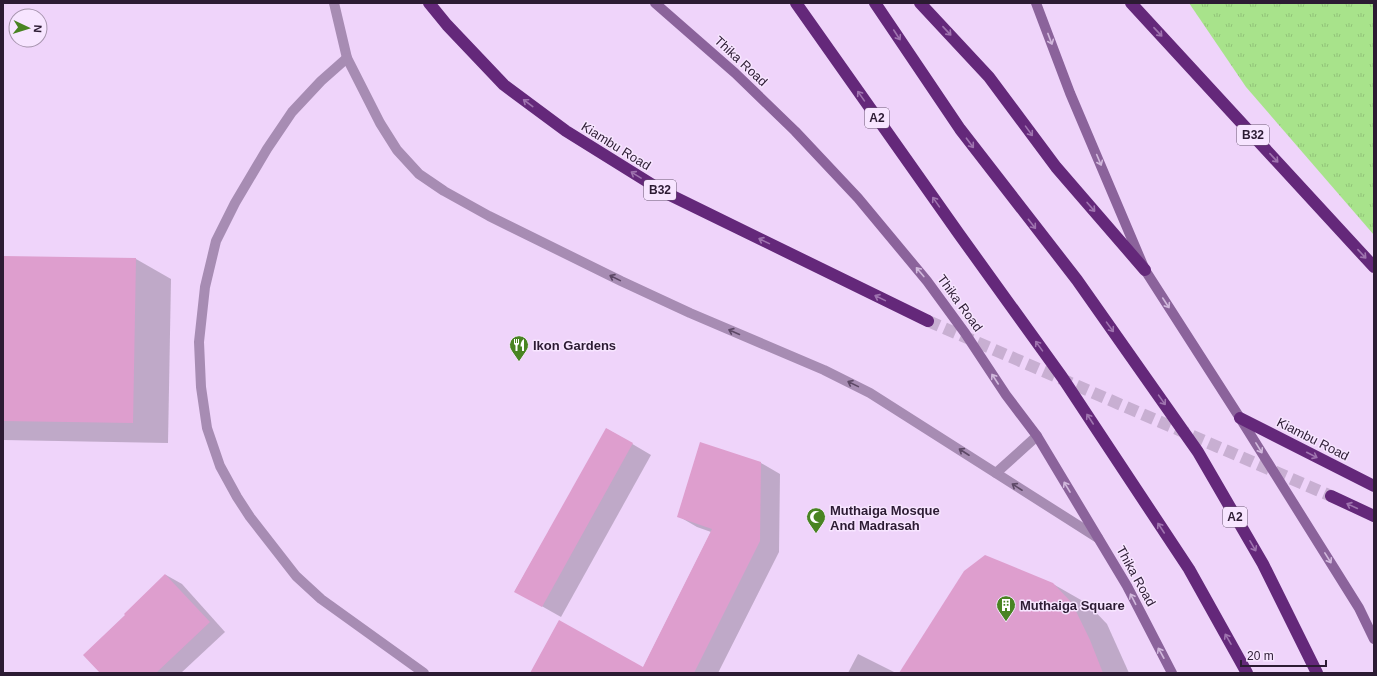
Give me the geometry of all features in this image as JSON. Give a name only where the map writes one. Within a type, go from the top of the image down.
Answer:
[{"type":"highway","name":"Kiambu Road","points":[[429,3],[504,85],[566,131],[664,192],[928,322]]},
{"type":"highway","name":"A2","points":[[796,3],[1062,377],[1189,570],[1247,673]]},
{"type":"highway","name":"A2","points":[[875,3],[960,129],[1076,280],[1198,452],[1263,564],[1317,673]]},
{"type":"highway","points":[[920,3],[989,77],[1056,167],[1145,270]]},
{"type":"highway","name":"B32","points":[[1131,3],[1374,267]]},
{"type":"highway","name":"Kiambu Road","points":[[1240,418],[1374,486]]},
{"type":"highway","points":[[1331,496],[1374,516]]},
{"type":"main road","name":"Thika Road","points":[[655,3],[734,73],[795,131],[858,198],[927,281],[965,333],[1006,396],[1036,436],[1127,586],[1172,673]]},
{"type":"main road","points":[[1036,3],[1070,93],[1145,270],[1359,608],[1374,639]]},
{"type":"street","points":[[334,3],[347,58],[380,123],[397,150],[419,174],[444,191],[489,216],[621,281],[690,313],[824,370],[870,393],[1098,538]]},
{"type":"street","points":[[347,58],[321,81],[292,112],[266,150],[216,240],[205,287],[199,342],[201,387],[207,428],[220,466],[250,517],[296,576],[321,599],[424,673]]},
{"type":"street","points":[[996,473],[1036,436]]},
{"type":"green space","points":[[1189,3],[1374,3],[1374,235],[1246,87]]},
{"type":"building","points":[[3,256],[136,258],[133,423],[3,421]]},
{"type":"building","points":[[606,428],[633,443],[542,607],[514,592]]},
{"type":"building","points":[[700,442],[761,462],[760,541],[694,673],[530,673],[559,620],[643,667],[712,529],[677,517]]},
{"type":"building","name":"Muthaiga Square","points":[[985,555],[1053,583],[1072,603],[1090,640],[1103,673],[899,673],[964,571]]},
{"type":"building","points":[[165,574],[210,622],[156,673],[100,673],[83,655]]},
{"type":"tunnel","points":[[928,321],[1331,496]]},
{"type":"place","name":"Ikon Gardens","points":[[519,362]]},
{"type":"place","name":"Muthaiga Mosque And Madrasah","points":[[816,534]]},
{"type":"place","name":"Muthaiga Square","points":[[1006,622]]}]
